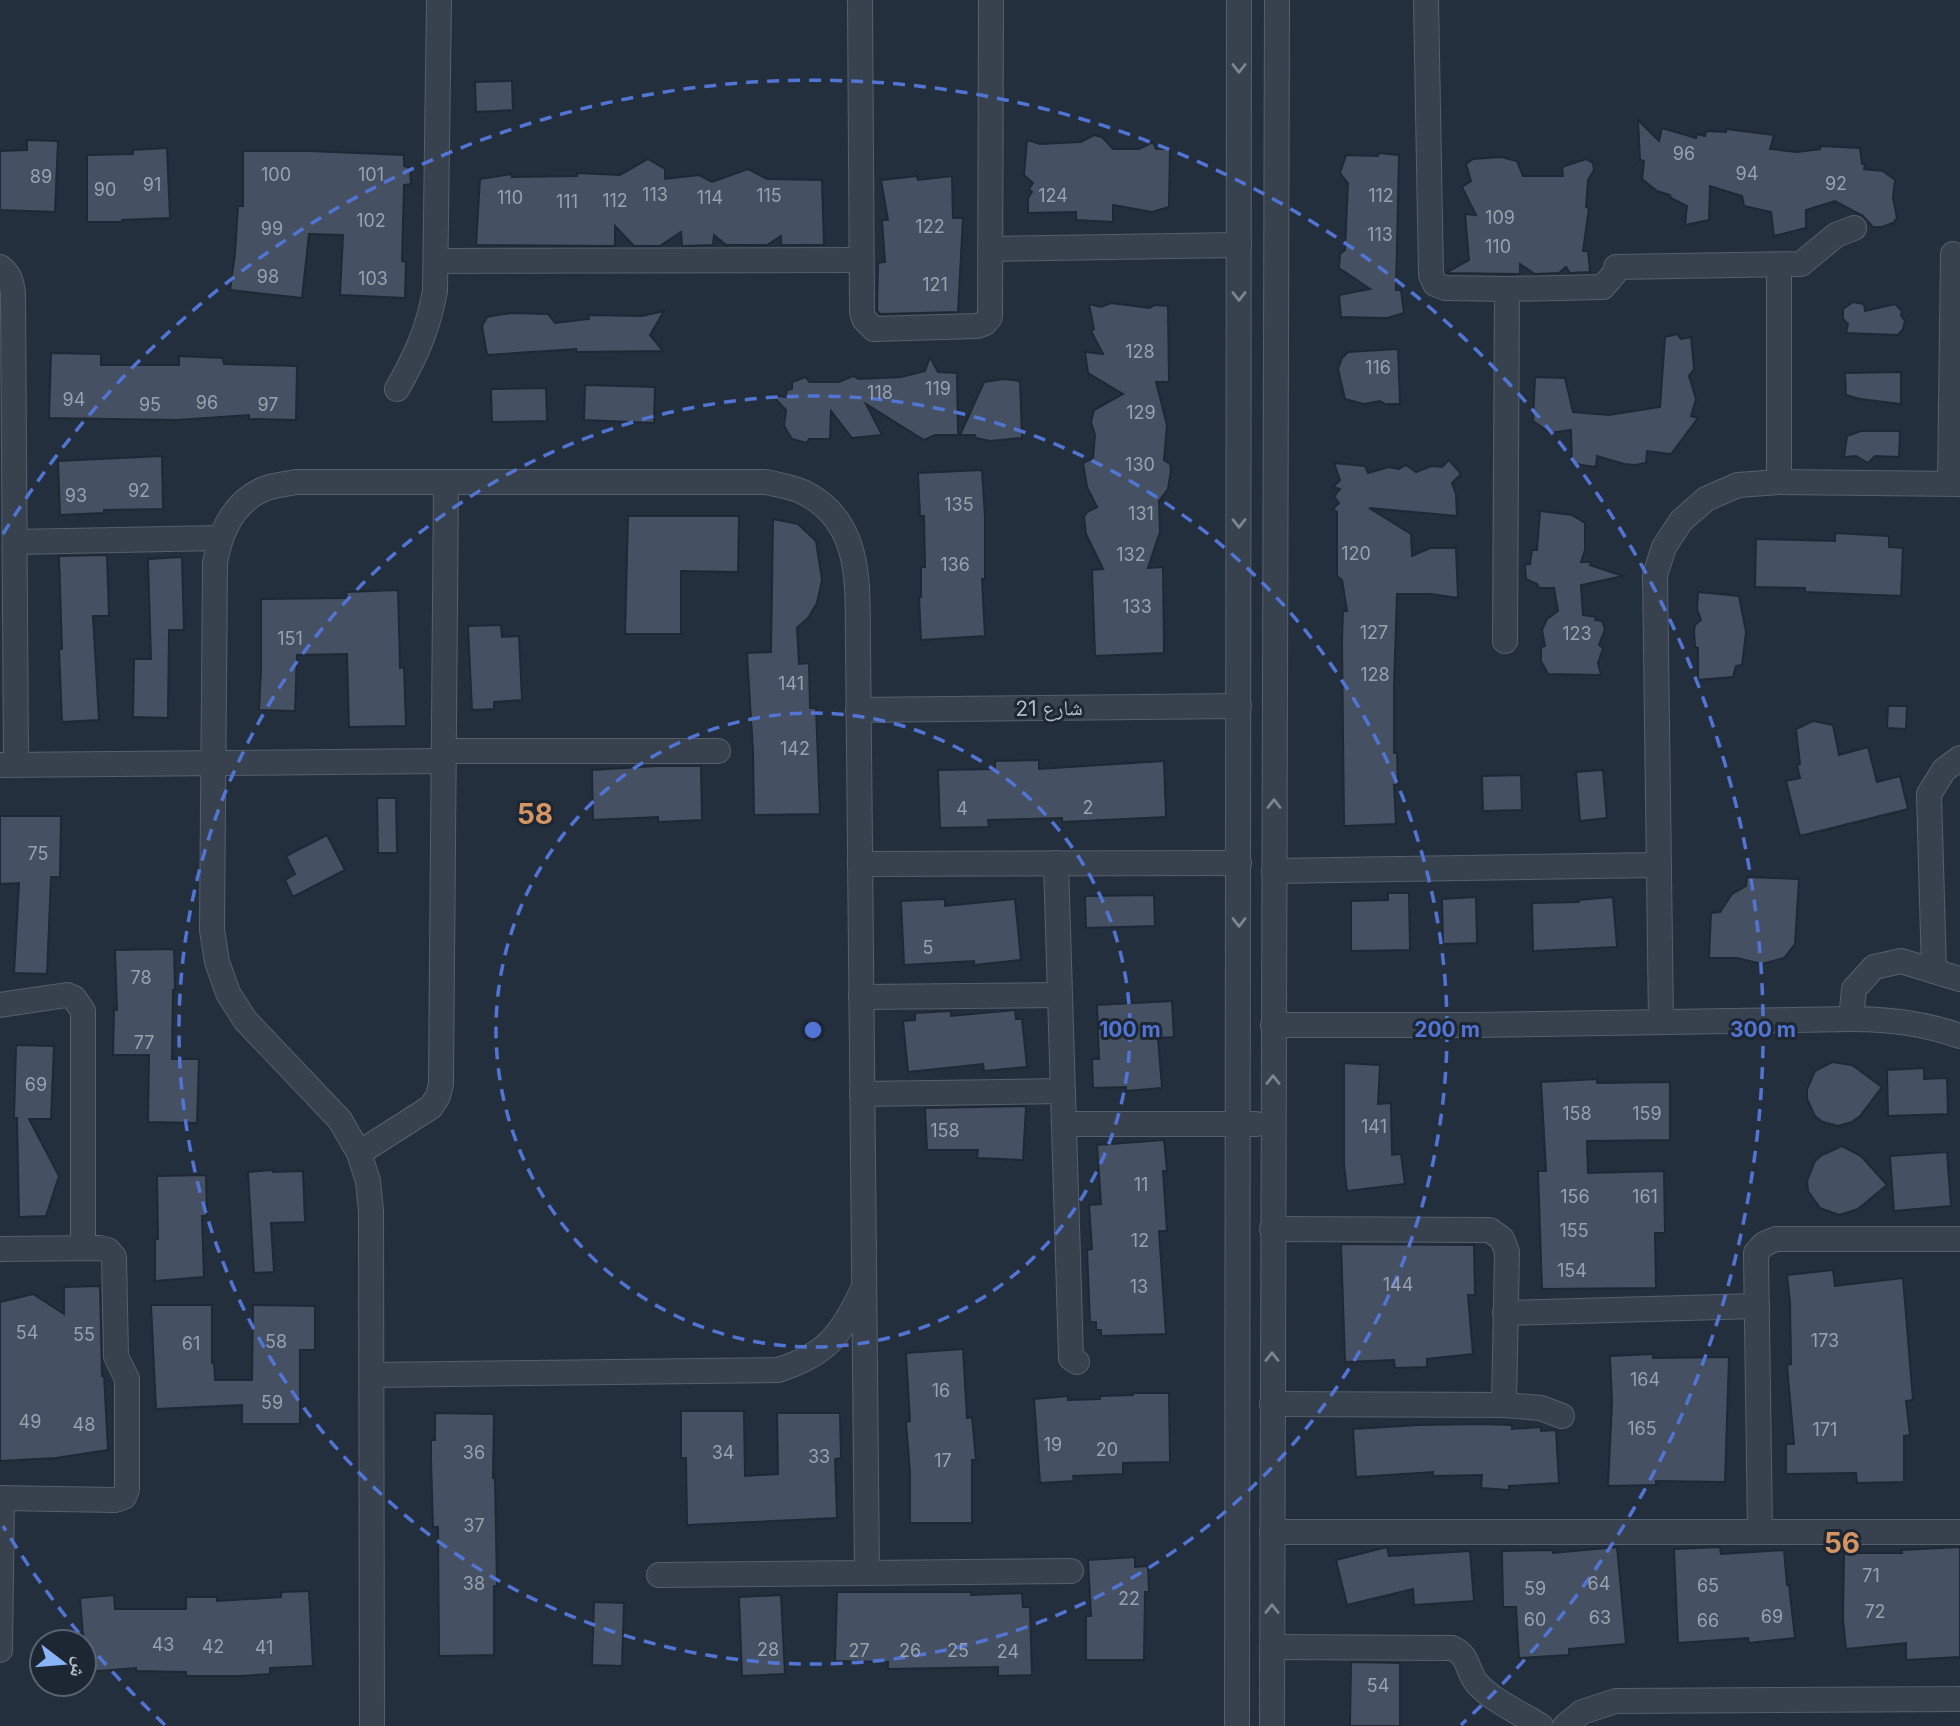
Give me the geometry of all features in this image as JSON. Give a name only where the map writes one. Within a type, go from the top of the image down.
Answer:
[{"type":"street","points":[[397,389],[416,357],[429,321],[435,291],[439,0]]},
{"type":"street","points":[[860,0],[862,312],[868,325],[874,329],[977,326],[985,324],[990,317],[991,0]]},
{"type":"street","points":[[1237,1726],[1239,0]]},
{"type":"street","points":[[1272,1726],[1277,0]]},
{"type":"street","points":[[1426,0],[1431,275],[1435,284],[1446,288],[1603,287],[1615,270],[1801,264],[1836,235],[1854,228]]},
{"type":"street","points":[[992,249],[1239,245]]},
{"type":"street","points":[[1661,1022],[1655,575],[1664,547],[1681,522],[1706,499],[1738,485],[1779,482],[1955,484],[1953,254]]},
{"type":"street","points":[[437,261],[861,260]]},
{"type":"street","points":[[1779,265],[1779,482]]},
{"type":"street","points":[[0,267],[12,281],[13,294],[15,542],[8,764],[214,763],[718,751]]},
{"type":"street","points":[[1505,641],[1507,289]]},
{"type":"street","points":[[372,1726],[372,1211],[368,1181],[359,1153],[340,1120],[245,1020],[228,993],[217,962],[212,930],[215,563],[219,538],[236,509],[263,489],[296,482],[766,482],[802,491],[830,511],[848,538],[856,571],[867,1573]]},
{"type":"street","points":[[359,1153],[431,1107],[441,1084],[446,482]]},
{"type":"street","points":[[15,542],[219,538]]},
{"type":"street","name":"شارع 21","points":[[858,710],[1239,706]]},
{"type":"street","points":[[1934,971],[1929,794],[1944,770],[1960,758]]},
{"type":"street","points":[[1274,837],[1264,845],[1245,843],[1239,860],[1244,875],[1257,872],[1274,875],[1659,865]]},
{"type":"street","points":[[860,863],[1239,860]]},
{"type":"street","points":[[1056,863],[1071,1358],[1077,1362]]},
{"type":"street","points":[[1851,1018],[1854,989],[1874,967],[1901,961],[1960,979]]},
{"type":"street","points":[[0,1004],[67,995],[74,999],[83,1011],[83,1248]]},
{"type":"street","points":[[861,997],[1060,995]]},
{"type":"street","points":[[1273,1025],[1851,1018],[1894,1020],[1937,1027],[1960,1035]]},
{"type":"street","points":[[862,1094],[1063,1091]]},
{"type":"street","points":[[1064,1124],[1273,1124]]},
{"type":"street","points":[[1272,1229],[1490,1230],[1502,1238],[1507,1252],[1504,1405]]},
{"type":"street","points":[[1760,1532],[1756,1253],[1764,1244],[1776,1239],[1960,1238]]},
{"type":"street","points":[[0,1249],[104,1249],[114,1257],[116,1356],[127,1380],[127,1494],[124,1497],[115,1500],[1,1498],[0,1650]]},
{"type":"street","points":[[372,1375],[778,1370],[802,1362],[823,1350],[840,1332],[864,1287]]},
{"type":"street","points":[[1506,1313],[1757,1306]]},
{"type":"street","points":[[1272,1404],[1504,1405],[1541,1408],[1562,1416]]},
{"type":"street","points":[[1272,1532],[1960,1532]]},
{"type":"street","points":[[659,1575],[1071,1571]]},
{"type":"street","points":[[1272,1647],[1452,1648],[1460,1651],[1466,1658],[1472,1676],[1484,1690],[1541,1726]]},
{"type":"street","points":[[1564,1726],[1582,1712],[1616,1701],[1960,1699]]},
{"type":"building","points":[[512,81],[513,110],[476,112],[475,82]]},
{"type":"building","points":[[1638,120],[1659,141],[1662,128],[1696,138],[1697,134],[1705,136],[1706,131],[1726,132],[1726,129],[1774,135],[1770,149],[1797,152],[1820,149],[1820,146],[1860,148],[1864,169],[1883,171],[1895,180],[1893,198],[1897,218],[1893,223],[1873,227],[1863,216],[1835,201],[1806,210],[1806,228],[1774,236],[1771,212],[1744,206],[1742,196],[1710,186],[1709,220],[1685,225],[1687,206],[1670,195],[1657,191],[1642,179],[1644,161],[1640,160]]},
{"type":"building","points":[[1094,135],[1102,137],[1113,149],[1139,149],[1153,142],[1156,149],[1170,149],[1169,207],[1152,212],[1113,205],[1113,222],[1076,220],[1076,212],[1028,213],[1028,198],[1032,192],[1029,189],[1033,183],[1024,175],[1027,140],[1040,144],[1081,142]]},
{"type":"building","points":[[27,140],[58,141],[55,212],[0,210],[0,151],[27,150]]},
{"type":"building","points":[[167,148],[170,218],[87,222],[87,155],[133,154],[133,150]]},
{"type":"building","points":[[243,151],[404,155],[404,166],[410,168],[411,184],[404,185],[402,261],[406,262],[405,298],[340,295],[343,235],[309,234],[302,298],[230,290],[238,206],[243,206]]},
{"type":"building","points":[[1379,153],[1399,155],[1396,290],[1401,290],[1404,313],[1387,318],[1341,317],[1339,295],[1370,289],[1339,268],[1340,254],[1345,250],[1348,183],[1340,173],[1346,155],[1378,156]]},
{"type":"building","points":[[1501,157],[1517,161],[1523,176],[1563,176],[1562,167],[1586,159],[1593,163],[1594,170],[1588,180],[1586,207],[1589,208],[1583,251],[1588,251],[1590,272],[1570,273],[1566,267],[1559,273],[1535,274],[1520,264],[1520,274],[1446,273],[1469,260],[1465,214],[1476,215],[1462,187],[1471,181],[1466,164],[1473,159]]},
{"type":"building","points":[[648,159],[665,169],[665,179],[699,175],[712,182],[748,169],[767,179],[822,180],[824,245],[781,245],[781,236],[767,245],[726,245],[714,235],[713,245],[682,246],[681,232],[660,246],[634,246],[615,226],[615,246],[476,245],[480,179],[511,174],[512,177],[577,176],[577,173],[620,175]]},
{"type":"building","points":[[917,176],[918,180],[952,176],[953,218],[963,218],[958,312],[880,314],[877,310],[878,263],[885,262],[882,220],[888,220],[881,180]]},
{"type":"building","points":[[1853,302],[1864,304],[1865,311],[1895,304],[1902,311],[1901,315],[1905,321],[1903,329],[1898,335],[1846,333],[1848,324],[1843,319],[1843,309]]},
{"type":"building","points":[[1111,303],[1150,308],[1154,305],[1168,306],[1169,382],[1156,382],[1167,425],[1164,460],[1170,464],[1171,470],[1168,489],[1159,501],[1160,532],[1148,568],[1163,567],[1164,653],[1095,656],[1092,570],[1103,569],[1086,534],[1084,517],[1087,512],[1097,507],[1087,487],[1083,463],[1093,458],[1095,435],[1091,422],[1094,410],[1123,394],[1088,373],[1085,352],[1103,354],[1091,331],[1094,329],[1089,304],[1101,307]]},
{"type":"building","points":[[664,311],[650,335],[663,351],[576,352],[576,349],[487,355],[482,326],[487,317],[511,313],[548,314],[555,323],[589,319],[588,315],[642,316]]},
{"type":"building","points":[[1677,334],[1681,339],[1691,337],[1694,369],[1689,376],[1696,399],[1691,416],[1698,418],[1671,454],[1647,451],[1646,463],[1635,465],[1597,456],[1596,467],[1581,465],[1572,462],[1571,430],[1550,433],[1533,421],[1535,377],[1565,378],[1573,412],[1609,415],[1660,407],[1665,337]]},
{"type":"building","points":[[1398,349],[1400,404],[1385,404],[1380,401],[1364,404],[1345,399],[1338,369],[1342,358],[1348,352]]},
{"type":"building","points":[[51,353],[101,354],[101,365],[179,365],[179,356],[223,358],[224,364],[297,366],[296,420],[249,419],[249,415],[177,420],[49,418]]},
{"type":"building","points":[[930,357],[938,372],[957,373],[958,435],[935,435],[924,440],[866,404],[882,435],[852,438],[831,411],[830,439],[809,439],[807,443],[792,439],[784,426],[786,410],[772,395],[786,397],[787,390],[792,389],[792,382],[806,377],[809,382],[839,382],[853,376],[859,379],[901,377],[925,371]]},
{"type":"building","points":[[1901,372],[1901,404],[1846,395],[1845,373]]},
{"type":"building","points":[[1004,379],[1020,381],[1022,438],[990,441],[976,438],[975,435],[960,435],[984,382]]},
{"type":"building","points":[[585,385],[655,387],[654,423],[584,420]]},
{"type":"building","points":[[546,388],[547,421],[492,422],[491,389]]},
{"type":"building","points":[[1861,431],[1900,431],[1899,457],[1875,456],[1868,463],[1856,456],[1844,457],[1847,436]]},
{"type":"building","points":[[162,456],[163,509],[104,510],[104,513],[60,515],[58,461]]},
{"type":"building","points":[[1449,460],[1461,474],[1452,483],[1456,494],[1457,516],[1369,508],[1411,534],[1412,556],[1430,548],[1456,548],[1458,598],[1431,594],[1397,594],[1394,685],[1394,753],[1397,753],[1398,785],[1394,785],[1396,824],[1344,826],[1342,640],[1343,611],[1347,611],[1342,580],[1337,576],[1337,512],[1333,509],[1339,503],[1334,497],[1340,489],[1333,487],[1340,480],[1334,463],[1365,466],[1368,473],[1389,467],[1399,469],[1406,465],[1416,472],[1431,466],[1442,467]]},
{"type":"building","points":[[982,470],[985,517],[985,579],[982,579],[985,636],[921,640],[919,597],[921,567],[925,567],[924,516],[920,516],[918,473]]},
{"type":"building","points":[[1540,511],[1572,515],[1585,523],[1585,550],[1581,562],[1591,562],[1590,565],[1623,576],[1581,585],[1583,615],[1596,617],[1595,620],[1602,621],[1605,629],[1599,645],[1603,648],[1598,663],[1601,675],[1548,674],[1541,661],[1541,647],[1545,646],[1542,630],[1547,619],[1558,611],[1554,588],[1539,588],[1537,584],[1526,579],[1525,565],[1530,564],[1532,550],[1537,550]]},
{"type":"building","points":[[628,516],[739,516],[738,572],[681,571],[681,634],[625,634]]},
{"type":"building","points":[[773,519],[798,524],[816,541],[822,580],[817,603],[808,618],[797,628],[799,664],[809,663],[810,708],[816,708],[820,814],[754,815],[747,653],[771,652]]},
{"type":"building","points":[[1835,533],[1889,536],[1889,547],[1903,548],[1901,596],[1755,587],[1756,539],[1835,541]]},
{"type":"building","points":[[107,555],[109,616],[93,616],[99,720],[62,722],[59,556]]},
{"type":"building","points":[[182,557],[184,630],[169,630],[168,718],[133,717],[134,659],[151,659],[148,559]]},
{"type":"building","points":[[398,590],[400,668],[404,667],[406,726],[349,727],[347,654],[297,655],[295,711],[259,710],[261,599],[347,598],[346,592]]},
{"type":"building","points":[[1698,592],[1739,596],[1746,632],[1742,665],[1736,666],[1733,677],[1698,680],[1698,648],[1695,647],[1694,631],[1695,625],[1701,620],[1697,609]]},
{"type":"building","points":[[501,625],[502,637],[519,636],[522,700],[494,702],[494,709],[472,710],[468,626]]},
{"type":"building","points":[[1888,706],[1907,706],[1906,729],[1887,728]]},
{"type":"building","points":[[1813,721],[1833,725],[1839,755],[1868,747],[1877,782],[1900,776],[1908,809],[1800,836],[1786,781],[1800,778],[1796,729]]},
{"type":"building","points":[[1039,760],[1039,769],[1164,761],[1166,817],[1062,822],[1062,818],[988,820],[989,827],[940,828],[938,770],[995,769],[995,761]]},
{"type":"building","points":[[701,766],[702,820],[658,822],[658,817],[593,820],[592,770]]},
{"type":"building","points":[[1603,770],[1607,818],[1580,821],[1576,772]]},
{"type":"building","points":[[1521,775],[1522,810],[1483,811],[1482,776]]},
{"type":"building","points":[[377,798],[396,798],[397,853],[378,853]]},
{"type":"building","points":[[0,816],[61,816],[60,877],[51,877],[47,974],[14,973],[19,883],[0,884]]},
{"type":"building","points":[[327,835],[345,870],[293,897],[285,880],[295,874],[286,856]]},
{"type":"building","points":[[1747,877],[1799,879],[1795,944],[1784,958],[1762,964],[1737,958],[1709,958],[1711,913],[1720,912],[1732,894],[1746,886]]},
{"type":"building","points":[[1388,893],[1409,893],[1410,950],[1351,951],[1351,901],[1388,900]]},
{"type":"building","points":[[1154,895],[1155,926],[1086,928],[1085,896]]},
{"type":"building","points":[[1476,897],[1477,943],[1443,944],[1442,899]]},
{"type":"building","points":[[1613,897],[1617,947],[1533,951],[1532,903],[1579,902]]},
{"type":"building","points":[[945,899],[945,906],[1015,899],[1021,960],[974,965],[974,961],[904,965],[901,901]]},
{"type":"building","points":[[174,949],[172,1059],[199,1059],[197,1123],[148,1122],[149,1055],[113,1055],[114,1010],[117,1010],[115,950]]},
{"type":"building","points":[[1172,1001],[1174,1037],[1158,1038],[1162,1088],[1126,1091],[1126,1087],[1093,1088],[1092,1059],[1099,1059],[1097,1005]]},
{"type":"building","points":[[1015,1010],[1016,1019],[1022,1019],[1027,1067],[984,1071],[983,1064],[908,1072],[903,1021],[915,1020],[915,1013],[951,1011],[951,1016]]},
{"type":"building","points":[[16,1045],[54,1046],[51,1119],[29,1119],[59,1176],[46,1216],[19,1217],[17,1118],[14,1118]]},
{"type":"building","points":[[1832,1062],[1852,1065],[1882,1087],[1860,1116],[1852,1122],[1838,1126],[1823,1122],[1815,1116],[1807,1099],[1807,1089],[1815,1071]]},
{"type":"building","points":[[1344,1063],[1380,1065],[1378,1104],[1391,1103],[1392,1155],[1401,1154],[1405,1184],[1347,1191],[1344,1165]]},
{"type":"building","points":[[1924,1068],[1924,1079],[1947,1078],[1948,1114],[1888,1116],[1887,1070]]},
{"type":"building","points":[[1597,1079],[1597,1083],[1670,1082],[1670,1140],[1587,1141],[1588,1173],[1664,1171],[1665,1233],[1655,1233],[1656,1288],[1542,1289],[1538,1171],[1546,1171],[1541,1082]]},
{"type":"building","points":[[1026,1106],[1023,1160],[977,1158],[978,1150],[927,1150],[925,1108]]},
{"type":"building","points":[[1164,1140],[1167,1231],[1159,1231],[1166,1334],[1101,1336],[1101,1330],[1096,1330],[1096,1322],[1090,1322],[1087,1250],[1092,1249],[1089,1205],[1101,1204],[1097,1145]]},
{"type":"building","points":[[1842,1146],[1861,1156],[1887,1185],[1858,1209],[1839,1215],[1820,1208],[1808,1191],[1807,1181],[1815,1161]]},
{"type":"building","points":[[1947,1152],[1951,1206],[1894,1211],[1890,1156]]},
{"type":"building","points":[[303,1171],[305,1222],[271,1223],[274,1272],[254,1273],[248,1172]]},
{"type":"building","points":[[206,1175],[207,1216],[202,1216],[204,1277],[155,1281],[155,1239],[158,1239],[157,1176]]},
{"type":"building","points":[[1341,1244],[1474,1245],[1475,1295],[1468,1295],[1473,1354],[1427,1359],[1427,1367],[1395,1368],[1394,1360],[1345,1362]]},
{"type":"building","points":[[1833,1270],[1835,1286],[1903,1278],[1913,1400],[1906,1401],[1910,1435],[1904,1436],[1904,1482],[1857,1483],[1856,1473],[1786,1474],[1786,1444],[1794,1444],[1787,1365],[1791,1364],[1787,1275]]},
{"type":"building","points":[[100,1286],[102,1376],[104,1375],[108,1450],[56,1458],[0,1461],[0,1302],[33,1294],[64,1314],[64,1287]]},
{"type":"building","points":[[151,1305],[212,1305],[212,1363],[214,1362],[215,1380],[252,1380],[253,1305],[315,1306],[315,1350],[300,1350],[300,1424],[242,1424],[242,1405],[156,1409]]},
{"type":"building","points":[[963,1349],[967,1418],[972,1417],[976,1460],[972,1460],[972,1523],[910,1523],[906,1422],[910,1421],[906,1353]]},
{"type":"building","points":[[1653,1354],[1653,1358],[1729,1357],[1725,1482],[1656,1481],[1656,1485],[1608,1486],[1612,1402],[1610,1356]]},
{"type":"building","points":[[1169,1393],[1170,1462],[1123,1463],[1123,1474],[1073,1476],[1074,1481],[1040,1483],[1034,1399],[1068,1396],[1068,1400],[1100,1399],[1100,1396]]},
{"type":"building","points":[[681,1411],[744,1411],[745,1476],[778,1474],[777,1413],[840,1413],[841,1458],[835,1459],[837,1518],[687,1525],[686,1458],[681,1458]]},
{"type":"building","points":[[435,1413],[494,1414],[493,1478],[497,1586],[494,1586],[494,1655],[439,1656],[438,1527],[433,1527],[431,1460],[431,1440],[435,1440]]},
{"type":"building","points":[[1512,1425],[1512,1429],[1541,1427],[1541,1431],[1556,1430],[1559,1483],[1509,1486],[1509,1490],[1481,1488],[1482,1475],[1433,1476],[1433,1472],[1356,1477],[1353,1429]]},
{"type":"building","points":[[1387,1547],[1389,1556],[1470,1551],[1474,1601],[1414,1605],[1413,1589],[1347,1605],[1336,1560]]},
{"type":"building","points":[[1617,1547],[1626,1644],[1569,1649],[1569,1655],[1519,1658],[1516,1607],[1503,1607],[1502,1551],[1553,1550],[1553,1553]]},
{"type":"building","points":[[1720,1547],[1721,1554],[1784,1550],[1795,1638],[1749,1643],[1748,1638],[1678,1643],[1674,1549]]},
{"type":"building","points":[[1960,1547],[1960,1657],[1906,1660],[1906,1643],[1846,1649],[1843,1619],[1844,1553],[1902,1553],[1901,1550]]},
{"type":"building","points":[[1135,1557],[1135,1567],[1148,1566],[1149,1592],[1145,1592],[1144,1660],[1086,1660],[1086,1616],[1091,1616],[1088,1560]]},
{"type":"building","points":[[309,1591],[313,1666],[270,1668],[270,1674],[240,1676],[186,1676],[186,1672],[136,1671],[136,1668],[98,1671],[98,1628],[82,1628],[80,1598],[114,1595],[115,1609],[186,1609],[186,1597],[217,1597],[217,1601],[281,1597],[281,1592]]},
{"type":"building","points":[[837,1592],[971,1592],[971,1595],[1022,1593],[1023,1607],[1030,1607],[1032,1675],[998,1676],[998,1667],[888,1669],[888,1662],[835,1661]]},
{"type":"building","points":[[781,1595],[785,1674],[742,1676],[739,1597]]},
{"type":"building","points":[[594,1602],[624,1603],[622,1666],[592,1665]]},
{"type":"building","points":[[1351,1662],[1400,1663],[1400,1726],[1350,1726]]},
{"type":"district","name":"58","points":[[535,814]]},
{"type":"district","name":"56","points":[[1842,1543]]}]
